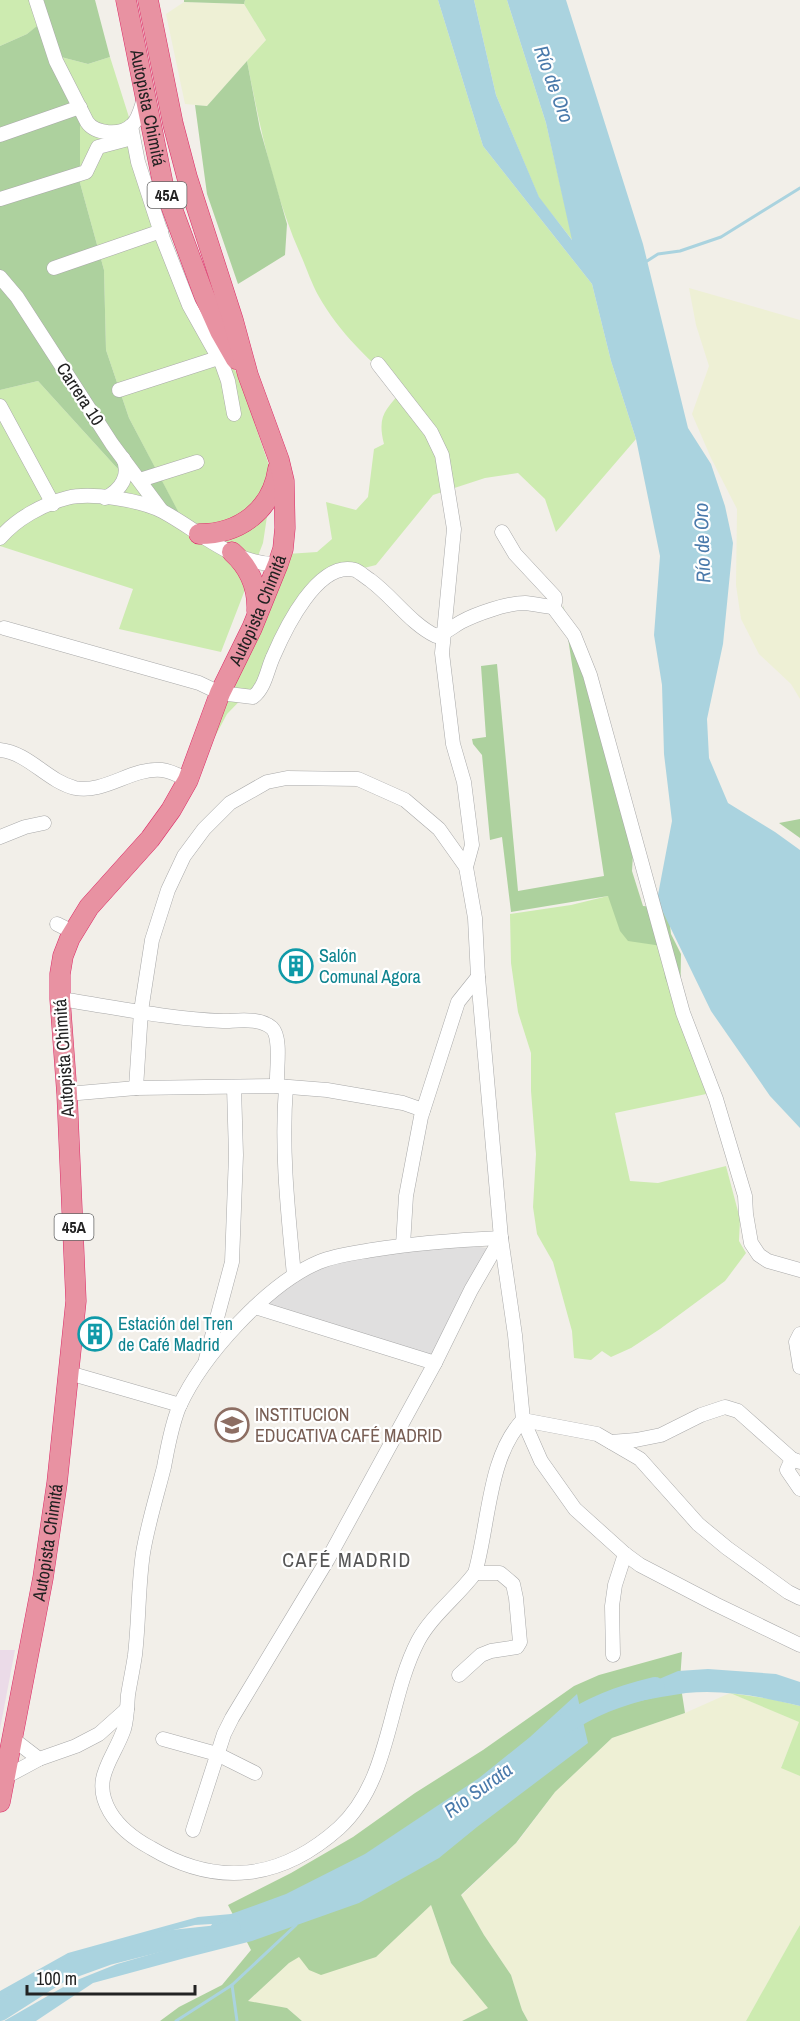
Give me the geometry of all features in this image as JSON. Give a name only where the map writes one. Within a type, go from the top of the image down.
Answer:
[{"type":"highway","name":"Autopista Chimitá","points":[[126,0],[144,99],[163,184],[181,237],[220,331],[248,375]]},
{"type":"highway","name":"Autopista Chimitá","points":[[0,1802],[2,1779],[13,1739],[43,1578],[57,1483],[76,1301],[67,1094],[60,999],[65,928],[89,907],[171,810],[188,780],[220,693],[252,628],[283,549],[286,506],[279,460],[248,375],[233,320],[187,177],[173,124],[148,0]]},
{"type":"highway","points":[[199,534],[229,530],[255,515],[273,490],[279,460]]},
{"type":"highway","points":[[232,552],[246,566],[255,584],[257,602],[252,628]]},
{"type":"street","points":[[36,0],[56,62],[90,126],[98,131],[132,132]]},
{"type":"street","points":[[144,99],[132,132],[161,231],[189,305],[228,381],[234,414]]},
{"type":"street","points":[[0,135],[80,107]]},
{"type":"street","points":[[0,199],[86,172],[98,147],[132,132]]},
{"type":"street","points":[[54,268],[161,231]]},
{"type":"street","name":"Carrera 10","points":[[0,277],[17,297],[122,456],[161,510]]},
{"type":"street","points":[[119,390],[218,358]]},
{"type":"street","points":[[378,364],[431,432],[442,455],[454,529],[442,653],[453,744],[464,782],[472,846],[466,867]]},
{"type":"street","points":[[0,406],[53,504]]},
{"type":"street","points":[[105,498],[116,491],[123,481],[126,467],[122,456]]},
{"type":"street","points":[[140,480],[197,462]]},
{"type":"street","points":[[0,538],[26,516],[68,498],[132,500],[161,510],[232,552],[257,562],[279,564]]},
{"type":"street","points":[[502,532],[514,554],[555,597],[553,607]]},
{"type":"street","points":[[4,628],[199,683],[220,693],[253,697],[260,692],[292,618],[320,580],[341,569],[357,571],[381,588],[427,631],[436,636],[461,622],[504,607],[522,603],[553,607],[574,635],[590,675],[683,1013],[713,1092],[745,1196],[751,1243],[759,1255],[768,1261],[800,1270]]},
{"type":"street","points":[[0,750],[22,757],[56,780],[75,788],[103,786],[132,775],[155,770],[164,770],[188,780]]},
{"type":"street","points":[[136,1088],[141,1011],[152,940],[168,890],[184,856],[204,829],[230,803],[267,782],[287,778],[358,778],[405,800],[439,829],[466,867],[475,918],[501,1238],[524,1420],[541,1461],[575,1509],[625,1554],[715,1605],[800,1645]]},
{"type":"street","points":[[0,837],[25,827],[44,823]]},
{"type":"street","points":[[403,1245],[406,1196],[423,1110],[458,1002],[478,977]]},
{"type":"street","points":[[60,999],[197,1019],[256,1021],[271,1027],[278,1045],[276,1070],[281,1086],[286,1191],[294,1275]]},
{"type":"street","points":[[67,1094],[136,1088],[281,1086],[327,1090],[403,1103],[423,1110]]},
{"type":"street","points":[[204,1364],[232,1262],[236,1155],[234,1088]]},
{"type":"street","points":[[501,1238],[442,1240],[403,1245],[352,1253],[322,1261],[294,1275],[255,1307],[204,1364],[180,1405],[170,1433],[142,1555],[135,1653],[124,1730],[109,1758],[103,1776],[102,1789],[110,1812],[126,1830],[140,1842],[189,1866],[214,1872],[238,1874],[284,1864],[302,1856],[348,1818],[363,1798],[377,1768],[405,1674],[419,1639],[442,1609],[475,1573],[500,1456],[513,1431],[524,1420]]},
{"type":"street","points":[[193,1830],[224,1734],[233,1716],[328,1559],[501,1238]]},
{"type":"street","points":[[255,1307],[435,1363]]},
{"type":"street","points":[[800,1334],[796,1342],[800,1367]]},
{"type":"street","points":[[69,1373],[180,1405]]},
{"type":"street","points":[[611,1442],[661,1435],[700,1415],[725,1407],[738,1411],[796,1460],[787,1470],[800,1489]]},
{"type":"street","points":[[524,1420],[597,1434],[640,1459],[698,1524],[727,1548],[788,1592],[800,1598]]},
{"type":"street","points":[[613,1655],[612,1606],[615,1585],[625,1554]]},
{"type":"street","points":[[459,1675],[481,1655],[491,1650],[517,1647],[520,1642],[513,1584],[500,1573],[475,1573]]},
{"type":"street","points":[[2,1779],[39,1759],[76,1746],[99,1734],[128,1708]]},
{"type":"street","points":[[13,1739],[39,1759]]},
{"type":"street","points":[[163,1739],[217,1754],[255,1773]]},
{"type":"shaded area","points":[[457,1244],[487,1248],[432,1359],[262,1308],[305,1272],[351,1258]]},
{"type":"shaded area","points":[[0,1650],[15,1650],[0,1729]]},
{"type":"green space","points":[[0,0],[38,0],[48,18],[27,34],[0,46]]},
{"type":"green space","points":[[38,0],[95,0],[110,57],[88,64],[61,57],[80,99],[80,183],[104,270],[106,350],[129,418],[190,534],[117,468],[38,381],[0,390],[0,46],[27,34],[47,18]]},
{"type":"green space","points":[[184,0],[245,0],[244,4],[184,2]]},
{"type":"green space","points":[[245,0],[438,0],[483,146],[592,284],[611,361],[636,439],[556,532],[545,499],[518,473],[485,478],[433,495],[376,565],[360,569],[326,570],[261,679],[227,714],[193,778],[287,554],[317,552],[332,539],[326,502],[356,510],[368,497],[374,449],[384,444],[382,420],[387,408],[403,390],[368,358],[326,309],[292,234],[269,161],[247,61],[266,40],[244,4]]},
{"type":"green space","points":[[474,0],[507,0],[546,123],[573,241],[539,198],[496,95]]},
{"type":"green space","points":[[184,2],[244,4],[266,40],[207,106],[185,104],[166,14]]},
{"type":"green space","points":[[61,57],[88,64],[110,57],[145,168],[192,302],[238,375],[273,477],[263,543],[221,652],[119,629],[133,589],[0,546],[0,390],[38,381],[117,468],[189,533],[129,418],[106,350],[104,270],[80,183],[80,99]]},
{"type":"green space","points":[[247,61],[260,129],[287,224],[285,255],[238,284],[207,194],[195,105],[207,106]]},
{"type":"green space","points":[[689,288],[800,320],[800,699],[791,684],[759,654],[741,619],[736,585],[737,509],[692,414],[709,366],[696,325]]},
{"type":"green space","points":[[563,605],[633,854],[632,871],[643,906],[668,908],[671,934],[681,954],[680,1011],[665,978],[662,946],[628,941],[620,931],[608,896],[511,912],[502,837],[490,840],[482,755],[473,744],[472,739],[486,737],[481,666],[497,664],[518,891],[604,876]]},
{"type":"green space","points":[[800,819],[800,838],[779,823]]},
{"type":"green space","points":[[608,896],[662,945],[711,1093],[615,1113],[630,1181],[658,1183],[726,1166],[740,1219],[739,1241],[746,1253],[725,1281],[660,1329],[631,1348],[611,1357],[602,1351],[591,1360],[574,1358],[572,1331],[553,1262],[537,1234],[533,1207],[536,1154],[531,1091],[531,1053],[518,1012],[511,963],[510,914],[571,905]]},
{"type":"green space","points":[[682,1652],[680,1681],[685,1713],[612,1738],[555,1792],[516,1843],[461,1895],[511,1975],[522,2010],[528,2021],[462,2021],[488,2008],[451,1963],[431,1905],[376,1957],[321,1975],[309,1970],[299,1957],[289,1963],[248,2001],[287,2008],[302,2021],[160,2021],[179,2007],[222,1985],[251,1950],[228,1905],[291,1873],[353,1837],[574,1686],[599,1675]]},
{"type":"green space","points":[[730,1693],[800,1722],[781,1767],[800,1776],[800,1925],[746,2021],[528,2021],[522,2010],[511,1975],[461,1896],[519,1840],[555,1792],[612,1738],[685,1713]]},
{"type":"green space","points":[[730,1693],[800,1706],[800,1776],[781,1768],[799,1722]]},
{"type":"green space","points":[[431,1905],[451,1963],[489,2008],[462,2021],[302,2021],[287,2008],[247,2002],[299,1956],[309,1970],[375,1957]]},
{"type":"green space","points":[[800,1925],[800,2021],[746,2021],[793,1937]]},
{"type":"water","name":"Río de Oro","points":[[438,0],[474,0],[496,95],[539,197],[572,240],[546,123],[507,0],[566,0],[643,244],[688,428],[711,464],[725,506],[733,543],[723,644],[707,719],[709,758],[728,803],[800,850],[800,1128],[770,1096],[711,1011],[657,900],[672,821],[664,754],[662,685],[654,635],[660,556],[636,439],[611,361],[592,284],[483,146]]},
{"type":"water","points":[[708,1669],[776,1674],[800,1682],[800,1706],[743,1695],[700,1692],[660,1697],[581,1713],[588,1743],[439,1858],[359,1903],[252,1941],[93,1983],[36,2021],[4,2021],[72,1982],[117,1964],[204,1939],[212,1924],[195,1925],[126,1941],[77,1957],[40,1975],[0,2000],[0,1991],[68,1953],[198,1917],[231,1914],[286,1894],[365,1854],[479,1778],[530,1737],[577,1694],[581,1712],[678,1671]]},
{"type":"waterway","points":[[644,263],[658,254],[680,251],[721,237],[800,188]]},
{"type":"waterway","name":"Río Surata","points":[[559,1728],[605,1703],[655,1687]]},
{"type":"waterway","points":[[176,2021],[232,1985],[296,1925]]},
{"type":"waterway","points":[[0,2011],[61,1972],[108,1955],[163,1941],[219,1935],[231,1929]]},
{"type":"waterway","points":[[232,1985],[237,2021]]},
{"type":"place","name":"Salón Comunal Agora","points":[[296,966]]},
{"type":"place","name":"Estación del Tren de Café Madrid","points":[[95,1334]]},
{"type":"place","name":"INSTITUCION EDUCATIVA CAFÉ MADRID","points":[[232,1425]]},
{"type":"district","name":"CAFÉ MADRID","points":[[347,1560]]}]
